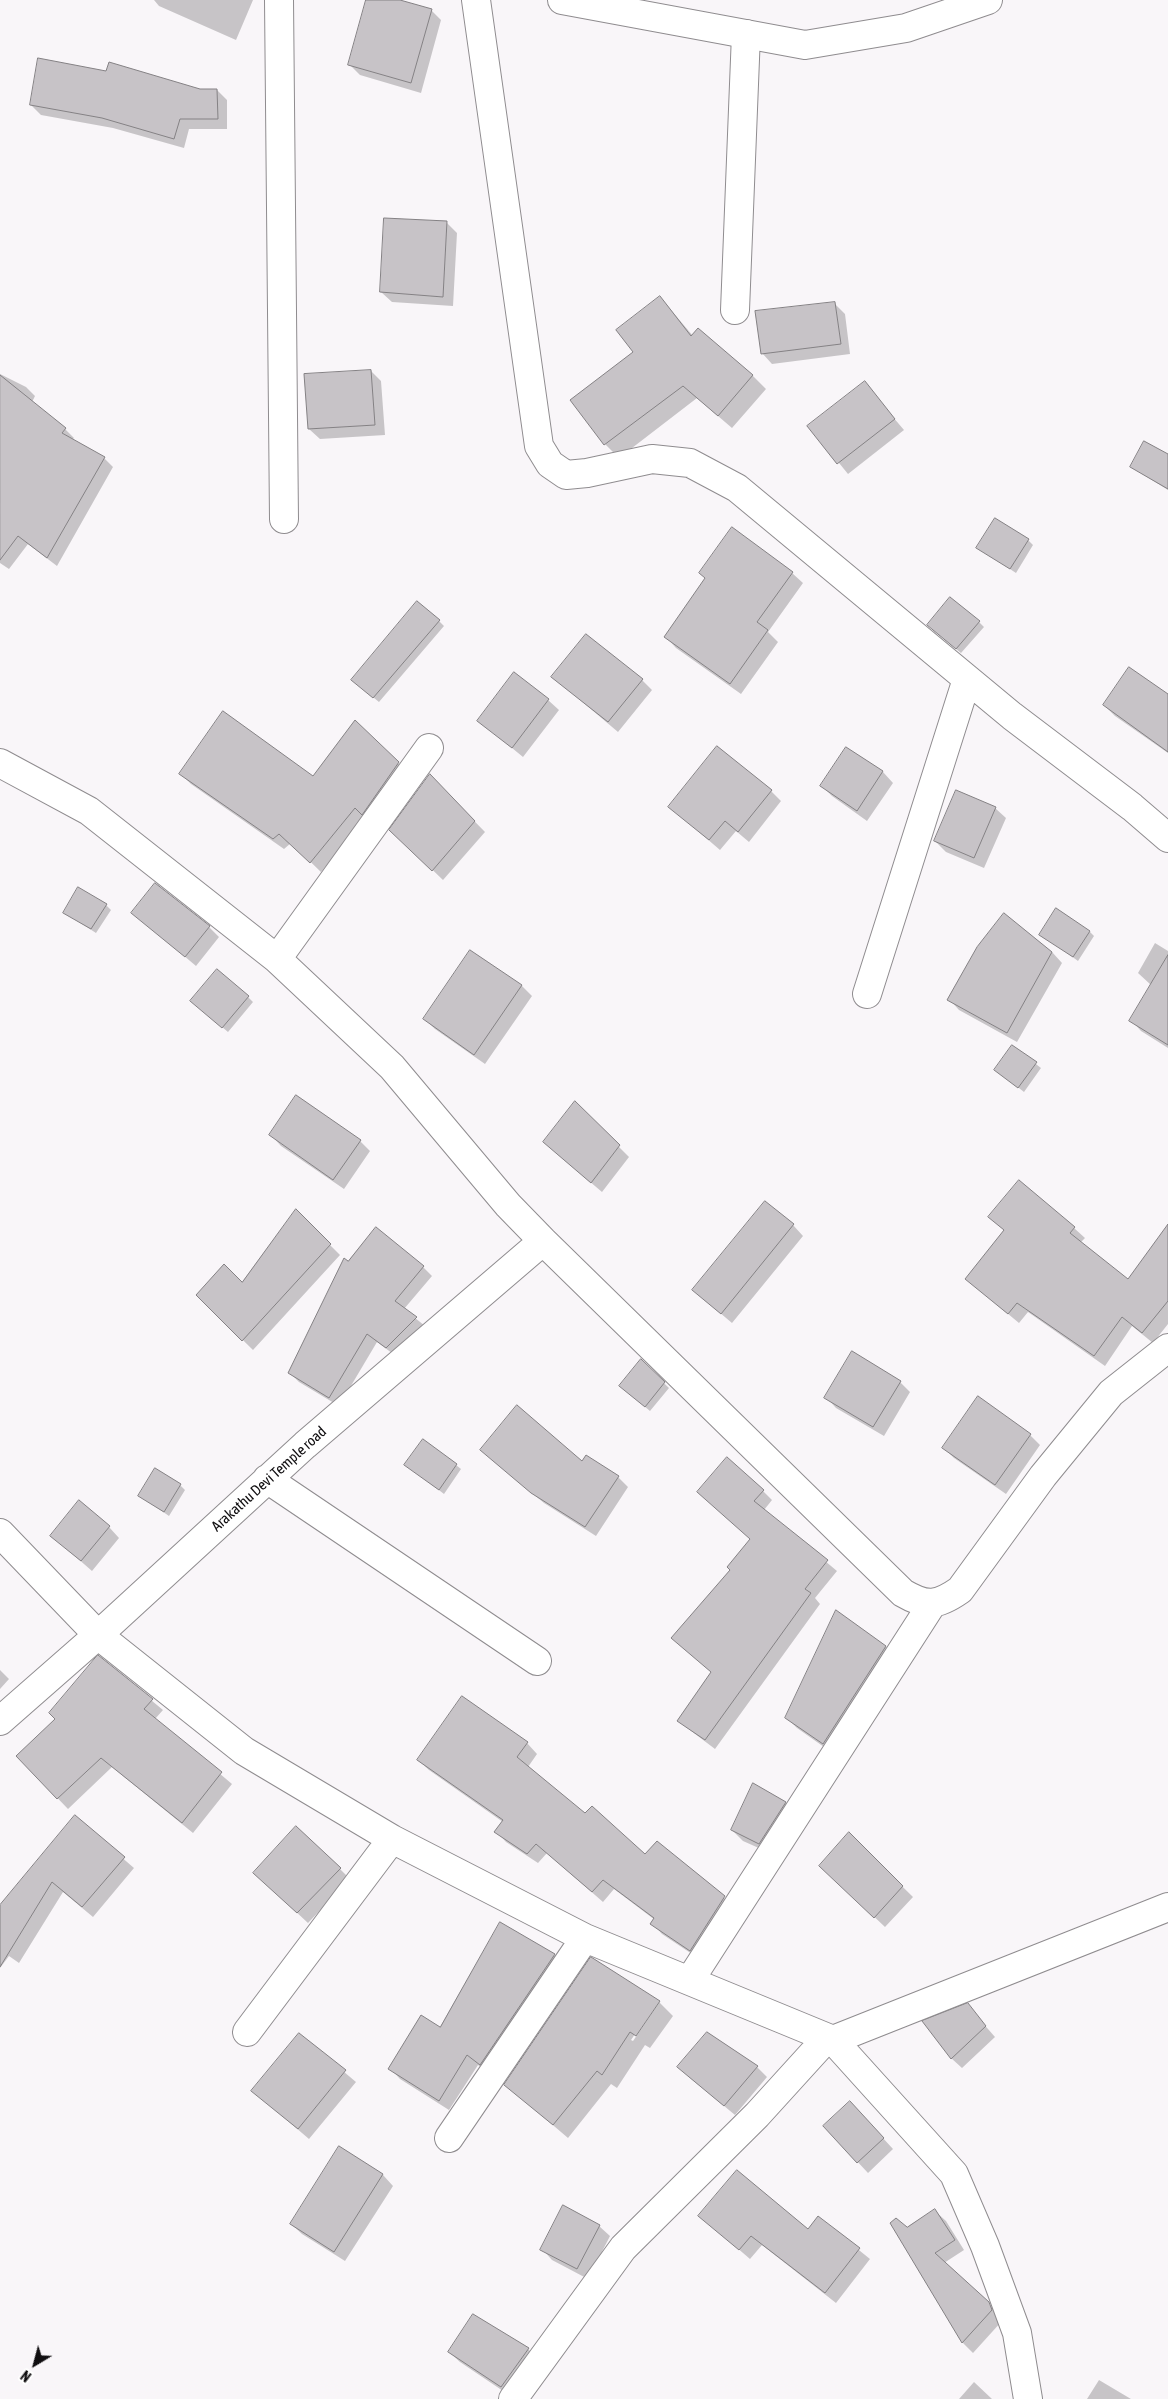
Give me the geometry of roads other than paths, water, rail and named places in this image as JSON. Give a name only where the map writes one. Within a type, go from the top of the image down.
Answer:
[{"type":"street","points":[[279,0],[284,519]]},
{"type":"street","points":[[476,0],[539,446],[550,464],[566,475],[587,473],[652,459],[690,463],[736,488],[967,679],[1168,838]]},
{"type":"street","points":[[562,0],[804,46],[906,28],[988,0]]},
{"type":"street","points":[[735,310],[746,34]]},
{"type":"street","points":[[867,994],[967,679]]},
{"type":"street","points":[[277,959],[429,748]]},
{"type":"street","points":[[0,763],[89,811],[277,959],[392,1067],[508,1205],[903,1593],[916,1600],[932,1604],[946,1600],[960,1590],[1043,1476],[1111,1393],[1168,1348]]},
{"type":"street","name":"Arakathu Devi Temple road","points":[[0,1722],[98,1635],[267,1479],[543,1240]]},
{"type":"street","points":[[267,1479],[537,1660]]},
{"type":"street","points":[[0,1533],[98,1635],[244,1751],[392,1839],[585,1938],[830,2039],[954,2174],[985,2246],[1018,2333],[1028,2399]]},
{"type":"street","points":[[690,1980],[932,1604]]},
{"type":"street","points":[[247,2032],[392,1839]]},
{"type":"street","points":[[514,2399],[623,2248],[757,2115],[830,2039],[1168,1907]]},
{"type":"street","points":[[449,2138],[585,1938]]}]
